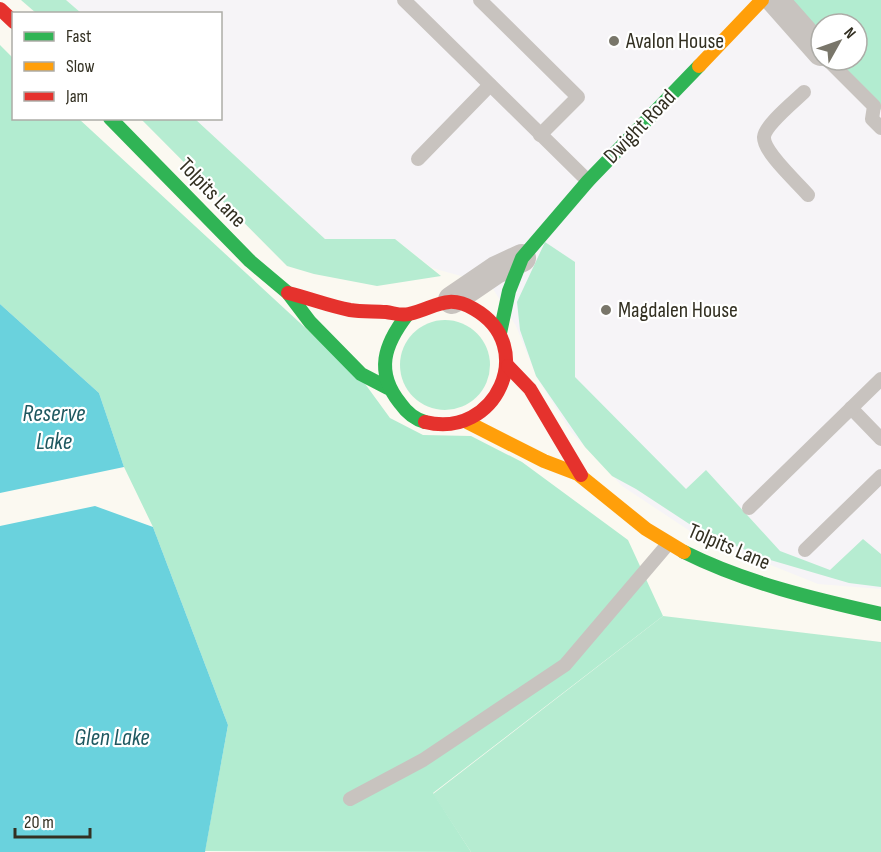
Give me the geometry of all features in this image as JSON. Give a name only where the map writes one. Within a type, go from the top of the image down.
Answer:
[{"type":"main road","name":"Dwight Road","points":[[500,333],[509,291],[522,258],[588,181],[762,0]]},
{"type":"main road","points":[[0,9],[12,20]]},
{"type":"main road","name":"Tolpits Lane","points":[[112,120],[250,261],[288,293],[310,322],[361,374],[388,388],[414,419],[430,425],[449,427],[466,422],[491,432],[544,460],[581,475],[643,527],[668,544],[716,566],[779,590],[881,614]]},
{"type":"main road","name":"Tolpits Lane","points":[[288,293],[350,310],[407,315],[452,300]]},
{"type":"main road","points":[[452,300],[470,306],[485,316],[500,333],[508,366],[501,389],[486,408],[466,422]]},
{"type":"main road","points":[[388,388],[383,366],[386,346],[394,330],[407,315]]},
{"type":"main road","name":"Tolpits Lane","points":[[508,366],[530,389],[581,475]]},
{"type":"street","points":[[775,0],[809,38]]},
{"type":"street","name":"Dwight Road","points":[[452,300],[496,270],[522,258]]},
{"type":"lane","points":[[404,0],[588,181]]},
{"type":"lane","points":[[480,0],[578,97],[540,135]]},
{"type":"lane","points":[[840,72],[874,106],[872,119],[881,128]]},
{"type":"lane","points":[[418,159],[490,85]]},
{"type":"lane","points":[[804,92],[769,127],[764,136],[766,148],[808,195]]},
{"type":"lane","points":[[749,507],[881,379]]},
{"type":"lane","points":[[851,408],[881,438]]},
{"type":"lane","points":[[805,550],[881,476]]},
{"type":"lane","points":[[350,799],[423,760],[565,665],[668,544]]},
{"type":"shaded area","points":[[66,0],[788,0],[809,38],[809,72],[849,72],[881,110],[881,589],[818,584],[696,535],[622,486],[571,432],[537,378],[516,326],[490,284],[432,268],[395,239],[325,239],[196,120],[222,120],[222,12],[80,12]]},
{"type":"green space","points":[[21,0],[66,0],[80,12],[35,12]]},
{"type":"green space","points":[[788,0],[881,0],[881,110],[849,72],[869,72],[869,12],[809,12],[809,25]]},
{"type":"green space","points":[[0,45],[12,57],[12,120],[80,120],[363,381],[390,418],[423,435],[471,436],[522,462],[628,540],[663,616],[433,793],[471,852],[205,851],[228,725],[153,527],[124,467],[99,393],[0,304]]},
{"type":"green space","points":[[142,120],[196,120],[325,239],[395,239],[441,276],[377,286],[314,274],[287,266]]},
{"type":"green space","points":[[545,242],[575,262],[575,377],[686,489],[706,470],[780,551],[830,570],[863,539],[881,554],[881,587],[849,583],[767,559],[700,531],[612,476],[585,447],[536,376],[520,330],[517,302]]},
{"type":"green space","points":[[445,320],[462,324],[477,333],[486,348],[490,365],[486,382],[477,397],[462,406],[445,410],[428,406],[413,397],[404,382],[400,365],[404,348],[413,333],[428,324]]},
{"type":"green space","points":[[663,616],[881,642],[881,852],[471,852],[433,794]]},
{"type":"water","name":"Reserve Lake","points":[[0,304],[99,393],[124,467],[0,493]]},
{"type":"water","name":"Glen Lake","points":[[95,506],[153,527],[228,725],[205,852],[0,852],[0,526]]},
{"type":"traffic: fast","points":[[500,333],[509,291],[522,258],[588,181],[699,66]]},
{"type":"traffic: fast","points":[[112,120],[250,261],[288,293],[310,322],[361,374],[388,388]]},
{"type":"traffic: fast","points":[[407,315],[388,348],[385,369],[392,392],[403,407],[408,413],[425,422]]},
{"type":"traffic: fast","points":[[684,552],[756,581],[881,614]]},
{"type":"traffic: slow","points":[[699,66],[762,0]]},
{"type":"traffic: slow","points":[[467,422],[544,461],[578,474],[646,529],[684,552]]},
{"type":"traffic: jam","points":[[0,9],[12,20]]},
{"type":"traffic: jam","points":[[288,293],[350,310],[403,315],[441,303],[456,302],[474,309],[493,325],[504,345],[506,366],[500,386],[489,404],[472,417],[450,424],[425,422]]},
{"type":"traffic: jam","points":[[508,366],[530,389],[581,475]]},
{"type":"place","name":"Avalon House","points":[[614,41]]},
{"type":"place","name":"Magdalen House","points":[[606,310]]}]
